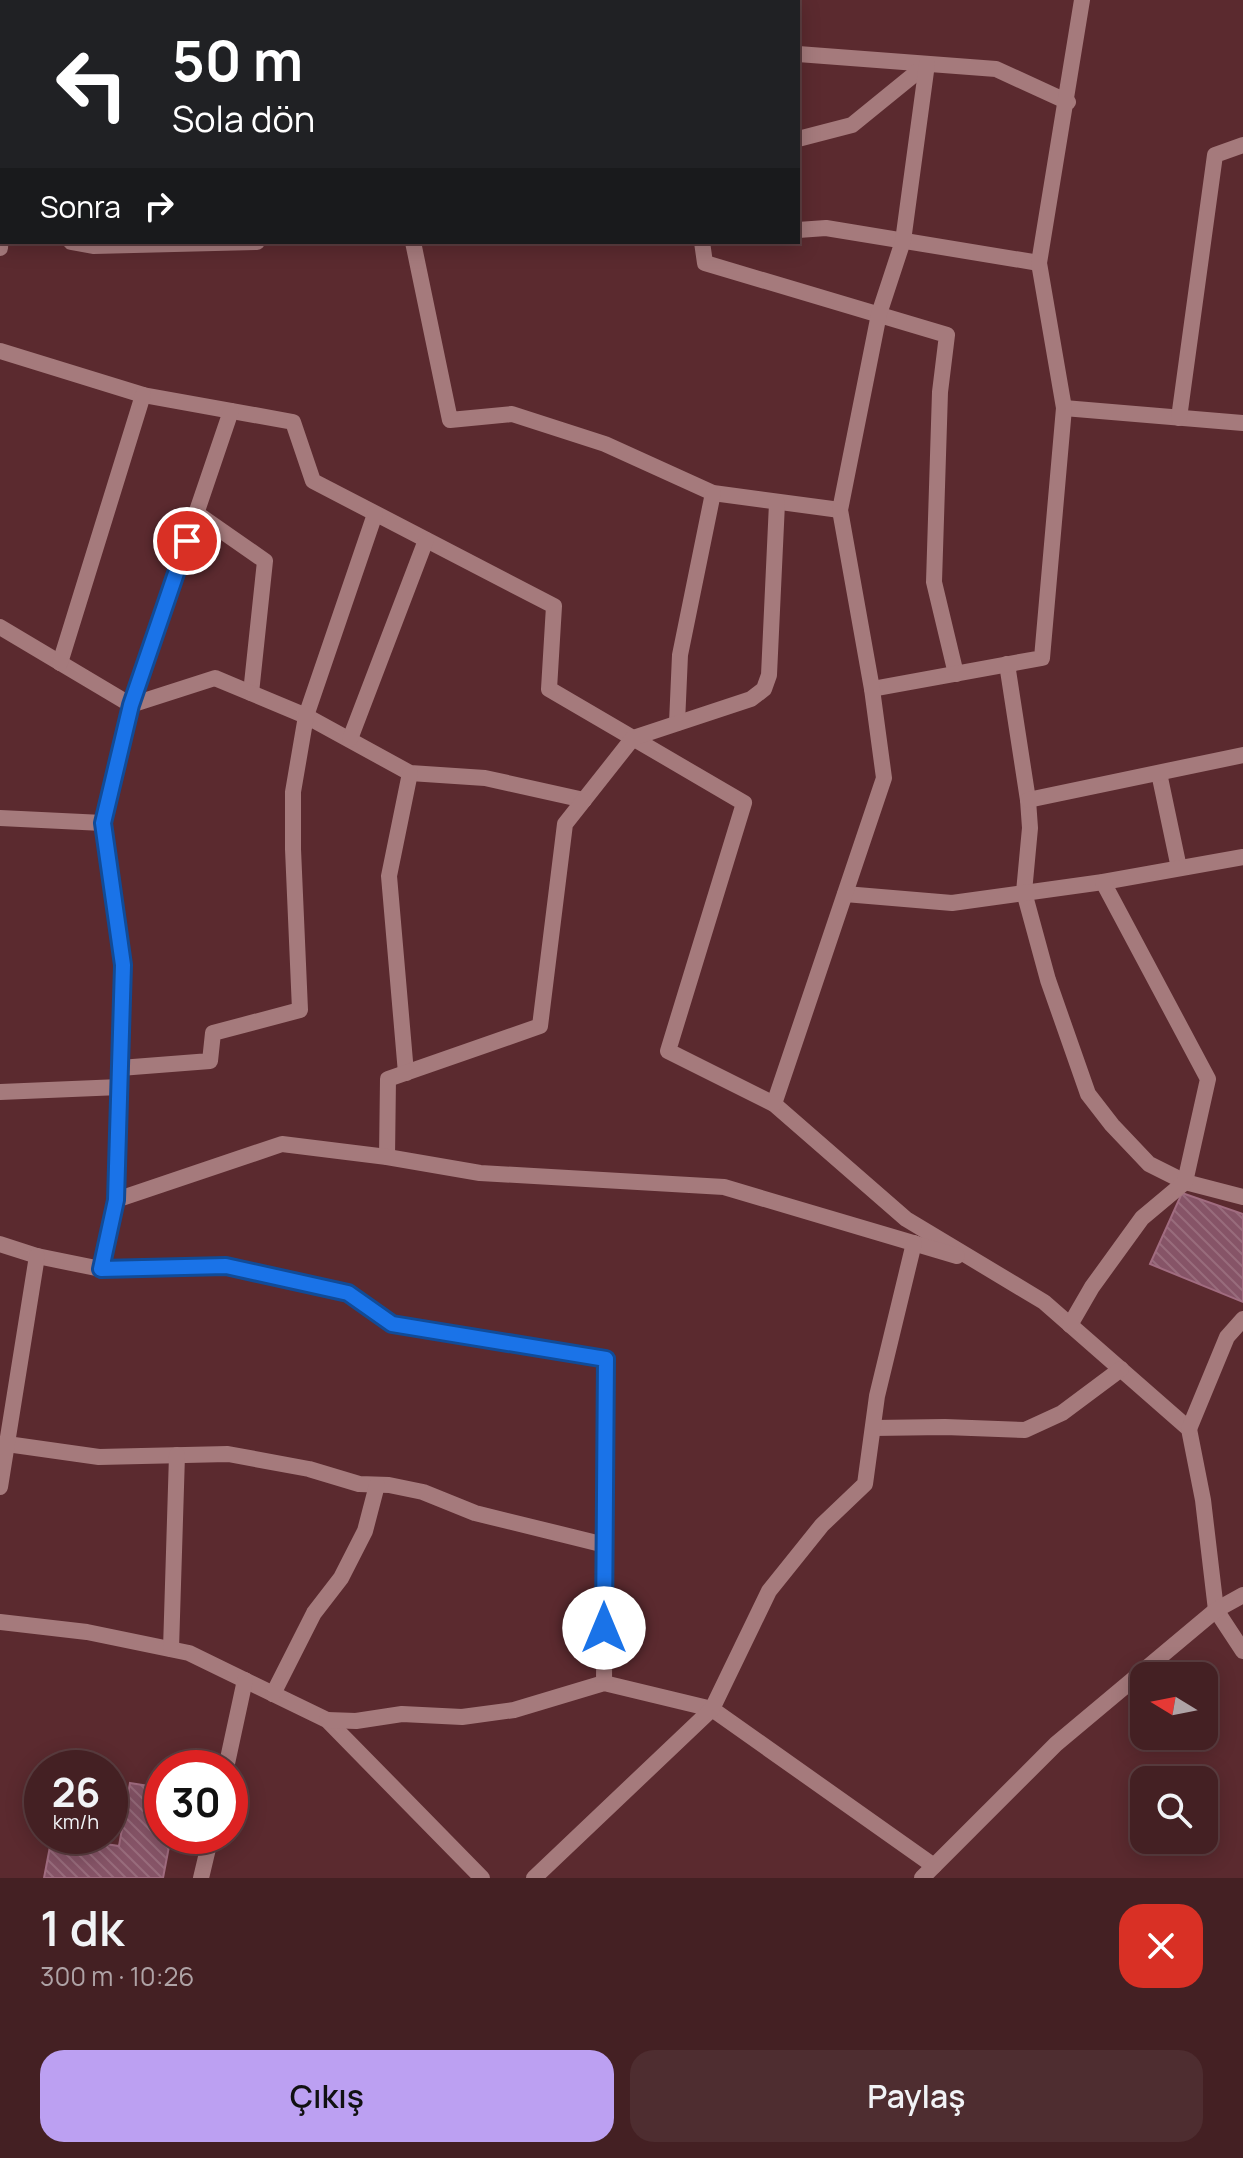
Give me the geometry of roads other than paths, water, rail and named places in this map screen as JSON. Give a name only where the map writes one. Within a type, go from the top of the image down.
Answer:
[{"type":"street","points":[[872,689],[1042,658],[1064,408],[1039,263],[1068,102],[1082,0]]},
{"type":"street","points":[[800,54],[996,69],[1068,102]]},
{"type":"street","points":[[800,138],[852,125],[927,64]]},
{"type":"street","points":[[774,1104],[884,778],[872,689],[840,510],[879,314],[903,241],[927,64]]},
{"type":"street","points":[[1179,418],[1215,155],[1243,145]]},
{"type":"street","points":[[800,230],[826,228],[1039,263]]},
{"type":"street","points":[[82,244],[196,244]]},
{"type":"street","points":[[413,244],[450,420],[512,414],[605,444],[713,493],[840,510]]},
{"type":"street","points":[[702,244],[705,263],[947,335],[940,392],[934,582],[956,674]]},
{"type":"street","points":[[0,351],[143,395],[293,422],[313,481],[554,606],[549,689],[744,803],[668,1051],[774,1104],[906,1219],[1044,1302],[1189,1429]]},
{"type":"street","points":[[60,663],[143,395]]},
{"type":"street","points":[[1064,408],[1243,423]]},
{"type":"street","points":[[101,1269],[116,1200],[123,965],[103,823],[131,705],[231,411]]},
{"type":"street","points":[[677,723],[680,655],[713,493]]},
{"type":"street","points":[[387,1157],[388,1079],[540,1026],[565,824],[633,738],[751,699],[764,689],[769,675],[777,503]]},
{"type":"street","points":[[196,513],[265,561],[251,693]]},
{"type":"street","points":[[120,1068],[210,1061],[213,1033],[300,1010],[293,792],[306,716],[375,514]]},
{"type":"street","points":[[350,739],[426,540]]},
{"type":"street","points":[[0,627],[131,705],[215,678],[306,716],[410,773],[485,778],[584,800]]},
{"type":"street","points":[[1007,664],[1028,800],[1030,828],[1024,892],[1048,980],[1088,1094],[1149,1164],[1185,1182],[1243,1197]]},
{"type":"street","points":[[1028,800],[1243,755]]},
{"type":"street","points":[[406,1073],[389,876],[410,773]]},
{"type":"street","points":[[1159,773],[1179,868]]},
{"type":"street","points":[[0,818],[103,823]]},
{"type":"street","points":[[845,894],[952,903],[1103,882],[1243,857]]},
{"type":"street","points":[[1070,1325],[1092,1287],[1142,1218],[1185,1182],[1208,1079],[1103,882]]},
{"type":"street","points":[[0,1092],[120,1087]]},
{"type":"street","points":[[116,1200],[282,1144],[480,1173],[724,1187],[979,1263]]},
{"type":"street","points":[[534,1878],[712,1709],[769,1591],[822,1525],[865,1484],[877,1396],[914,1243]]},
{"type":"street","points":[[0,1244],[37,1256],[101,1269],[226,1266],[348,1293],[392,1324],[606,1359],[604,1683]]},
{"type":"street","points":[[0,1487],[37,1256]]},
{"type":"street","points":[[1243,1319],[1227,1337],[1189,1429],[1203,1500],[1216,1610],[1243,1651]]},
{"type":"street","points":[[873,1428],[1025,1430],[1062,1413],[1121,1369]]},
{"type":"street","points":[[7,1444],[99,1457],[228,1454],[309,1469],[359,1484],[423,1492],[475,1513],[605,1545]]},
{"type":"street","points":[[171,1649],[177,1455]]},
{"type":"street","points":[[273,1694],[314,1613],[341,1578],[365,1531],[377,1485]]},
{"type":"street","points":[[327,1720],[356,1721],[402,1714],[462,1717],[514,1710],[604,1683],[712,1709],[928,1872],[1056,1744],[1216,1610],[1243,1595]]},
{"type":"street","points":[[0,1622],[87,1632],[189,1653],[327,1720],[482,1878]]},
{"type":"street","points":[[230,1750],[245,1680]]},
{"type":"street","points":[[201,1878],[207,1854]]}]
